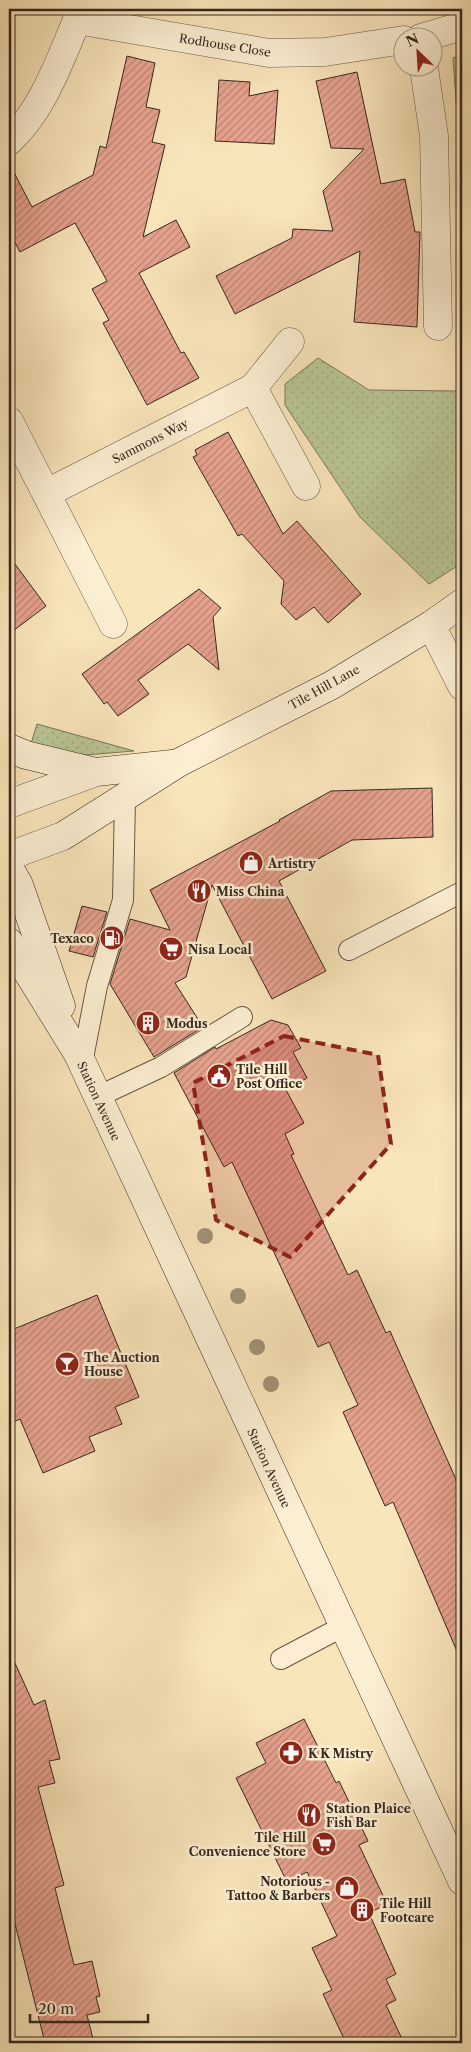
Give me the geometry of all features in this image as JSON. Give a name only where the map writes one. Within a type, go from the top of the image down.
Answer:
[{"type":"street","name":"Rodhouse Close","points":[[77,15],[269,53],[326,52],[394,42]]},
{"type":"street","points":[[9,141],[17,134],[49,87],[77,15]]},
{"type":"street","points":[[444,31],[462,26]]},
{"type":"street","points":[[425,78],[434,136],[438,326]]},
{"type":"street","name":"Sammons Way","points":[[47,493],[253,388],[290,342]]},
{"type":"street","points":[[253,388],[306,486]]},
{"type":"street","points":[[9,421],[113,624]]},
{"type":"street","name":"Tile Hill Lane","points":[[9,856],[63,836],[180,762],[332,685],[431,625],[462,603]]},
{"type":"street","points":[[431,625],[462,686]]},
{"type":"street","points":[[9,748],[26,755],[96,772]]},
{"type":"street","name":"Tile Hill Lane","points":[[9,804],[96,772],[180,762]]},
{"type":"street","name":"Station Avenue","points":[[9,867],[19,885],[80,1059],[342,1627],[462,1881]]},
{"type":"street","name":"Station Avenue","points":[[9,942],[80,1059]]},
{"type":"lane","points":[[80,1059],[97,986],[123,900],[125,797]]},
{"type":"lane","points":[[348,950],[462,892]]},
{"type":"lane","points":[[97,1097],[161,1067],[242,1017]]},
{"type":"lane","points":[[281,1659],[342,1627]]},
{"type":"highlighted area","points":[[284,1036],[378,1055],[391,1144],[290,1257],[216,1220],[193,1083]]},
{"type":"green space","points":[[462,55],[462,563],[429,584],[360,517],[285,405],[285,384],[318,358],[369,390],[457,391],[459,141],[453,58]]},
{"type":"green space","points":[[37,724],[134,751],[62,757],[30,747]]},
{"type":"building","points":[[127,56],[155,63],[146,107],[160,110],[152,142],[165,145],[143,237],[176,220],[190,247],[139,273],[181,353],[184,352],[199,378],[147,405],[103,323],[109,320],[92,289],[107,281],[75,223],[20,252],[9,231],[9,163],[32,207],[93,175],[100,146],[106,148]]},
{"type":"building","points":[[357,72],[381,184],[405,179],[415,232],[420,232],[417,327],[354,322],[360,251],[235,314],[216,276],[292,238],[293,229],[333,231],[323,191],[364,149],[331,148],[316,81]]},
{"type":"building","points":[[219,80],[250,82],[249,96],[278,90],[274,144],[215,141]]},
{"type":"building","points":[[228,432],[283,534],[297,521],[361,594],[328,623],[314,607],[296,620],[281,604],[284,581],[242,534],[238,536],[193,457],[197,455],[195,450]]},
{"type":"building","points":[[9,556],[46,606],[9,634]]},
{"type":"building","points":[[199,589],[221,608],[213,617],[219,670],[188,644],[138,680],[149,694],[118,716],[107,702],[104,704],[82,674]]},
{"type":"building","points":[[432,788],[433,837],[352,840],[279,881],[326,971],[272,999],[212,885],[186,977],[175,983],[203,1027],[154,1057],[110,984],[130,919],[170,930],[150,890],[280,821],[331,791]]},
{"type":"building","points":[[82,906],[107,912],[93,957],[69,951]]},
{"type":"building","points":[[271,1020],[288,1025],[301,1048],[293,1052],[307,1078],[286,1090],[304,1123],[285,1134],[294,1154],[291,1155],[348,1275],[357,1270],[386,1333],[390,1331],[462,1493],[462,1663],[393,1502],[385,1506],[343,1412],[358,1405],[329,1342],[318,1347],[232,1162],[224,1167],[174,1073],[215,1047],[216,1049]]},
{"type":"building","name":"The Auction House","points":[[97,1295],[139,1397],[115,1407],[122,1424],[89,1437],[95,1451],[43,1473],[20,1419],[9,1424],[9,1331]]},
{"type":"building","points":[[9,1650],[34,1705],[45,1700],[60,1759],[49,1761],[55,1783],[38,1787],[64,1885],[55,1888],[74,1965],[92,1961],[100,1996],[96,1997],[100,2012],[87,2015],[94,2043],[45,2043],[9,1900]]},
{"type":"building","points":[[304,1719],[336,1783],[339,1781],[368,1841],[359,1845],[387,1904],[369,1913],[396,1974],[386,1979],[396,2000],[386,2005],[404,2043],[346,2043],[323,1994],[332,1990],[312,1948],[337,1936],[307,1872],[287,1882],[236,1778],[266,1763],[256,1743]]},
{"type":"place","name":"Artistry","points":[[251,863]]},
{"type":"place","name":"Miss China","points":[[199,891]]},
{"type":"place","name":"Texaco","points":[[112,938]]},
{"type":"place","name":"Nisa Local","points":[[171,949]]},
{"type":"place","name":"Modus","points":[[148,1023]]},
{"type":"place","name":"Tile Hill Post Office","points":[[219,1076]]},
{"type":"place","name":"The Auction House","points":[[67,1364]]},
{"type":"place","name":"K K Mistry","points":[[291,1753]]},
{"type":"place","name":"Station Plaice Fish Bar","points":[[309,1815]]},
{"type":"place","name":"Tile Hill Convenience Store","points":[[324,1844]]},
{"type":"place","name":"Notorious - Tattoo & Barbers","points":[[347,1888]]},
{"type":"place","name":"Tile Hill Footcare","points":[[362,1910]]}]
